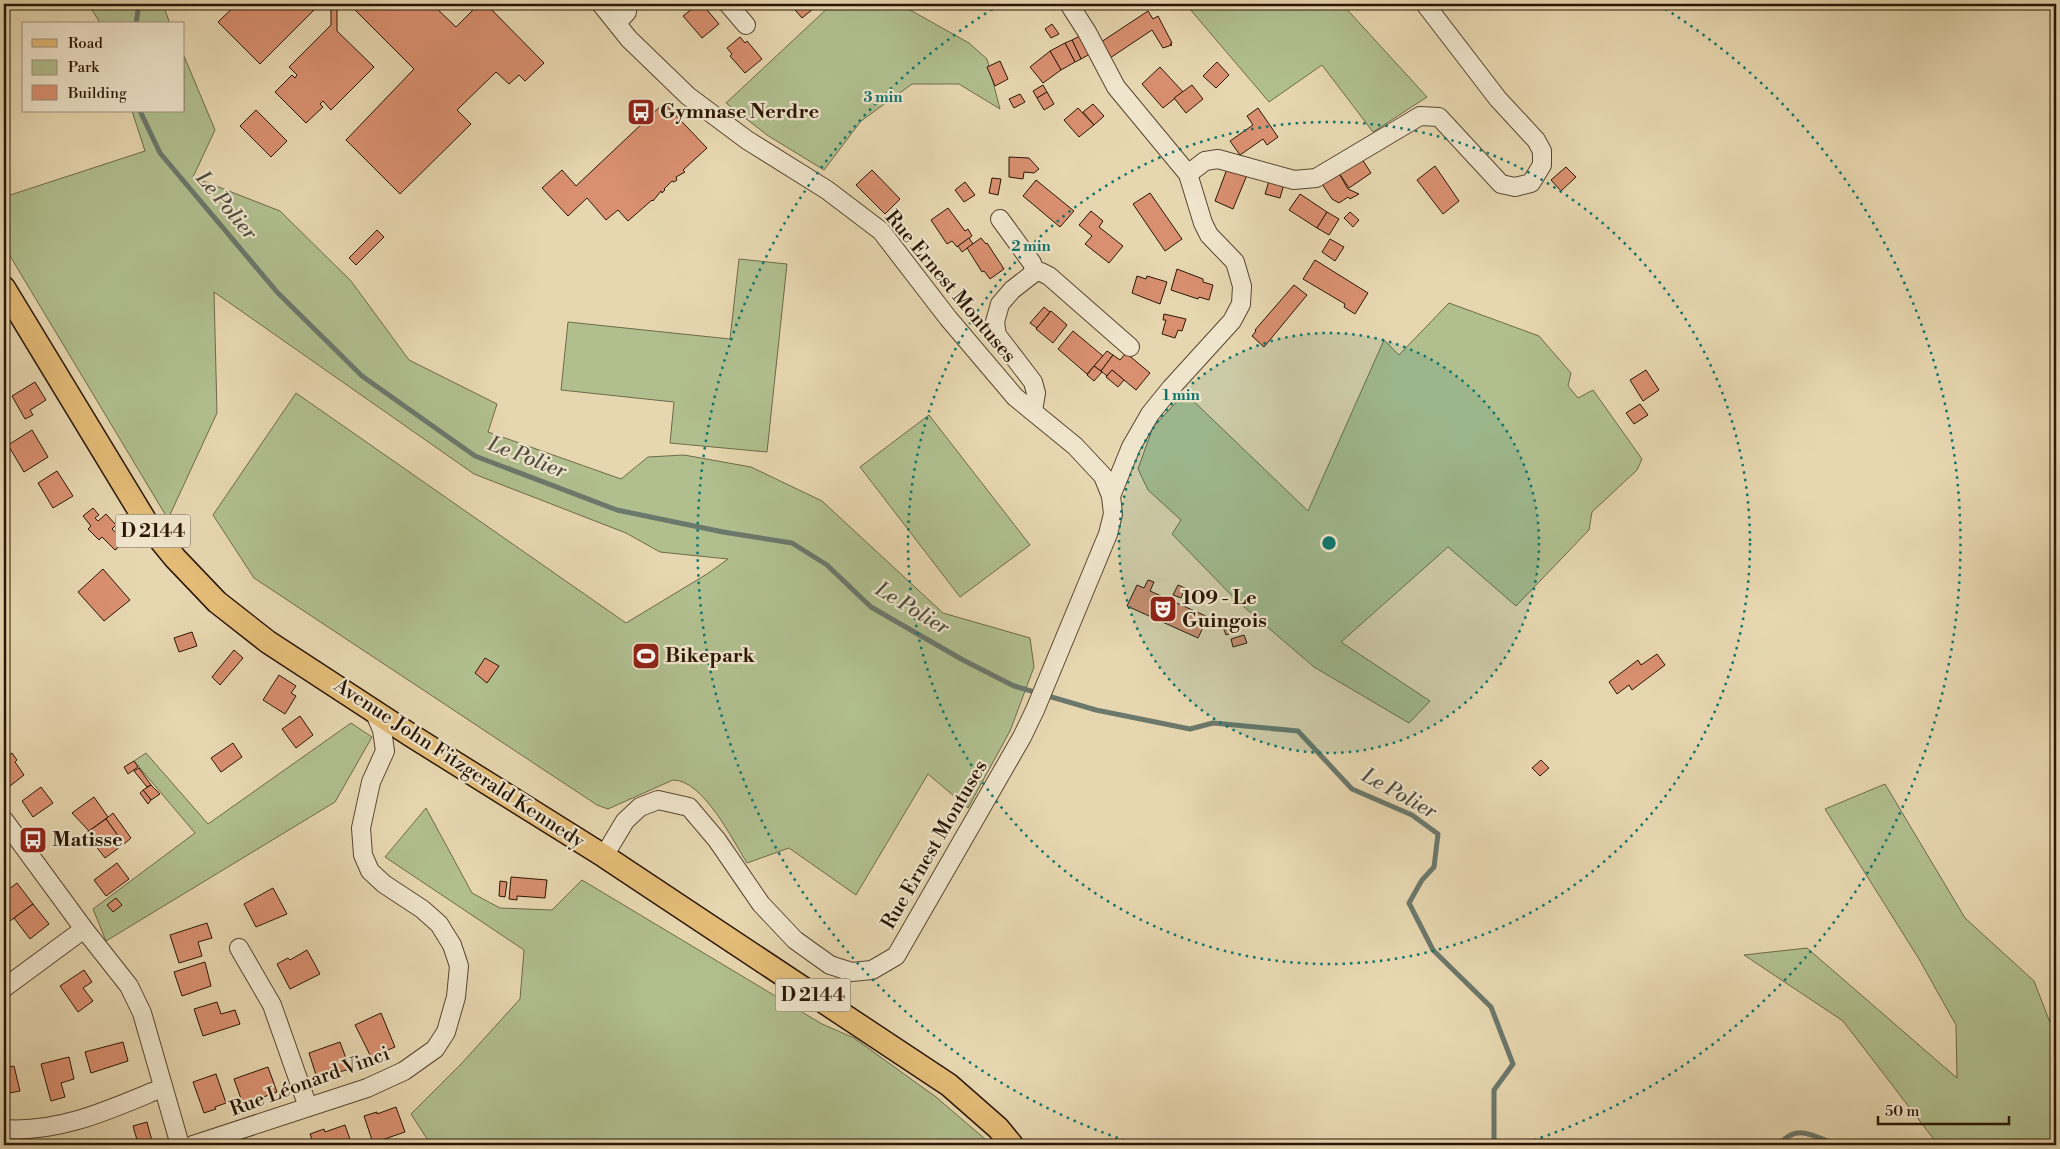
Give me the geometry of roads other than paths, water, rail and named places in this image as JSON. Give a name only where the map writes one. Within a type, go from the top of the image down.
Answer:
[{"type":"main road","name":"Avenue John Fitzgerald Kennedy","points":[[4,288],[148,525],[175,558],[217,602],[268,642],[412,736],[604,856],[949,1085],[998,1128],[1012,1145]]},
{"type":"street","name":"Rue Ernest Montuses","points":[[601,4],[629,39],[688,96],[748,140],[827,190],[881,231],[948,318],[1015,397],[1076,446],[1103,476],[1112,496],[1113,514],[1108,534],[1022,738],[896,956],[872,970],[852,972],[830,966],[796,940],[761,904],[717,840],[689,807],[658,800],[640,807],[625,821],[604,856]]},
{"type":"street","points":[[616,24],[627,12],[627,4]]},
{"type":"street","points":[[728,4],[746,25]]},
{"type":"street","points":[[1069,4],[1087,32],[1116,88],[1188,174],[1202,223],[1209,235],[1235,262],[1242,286],[1241,304],[1232,321],[1150,414],[1131,448],[1112,496]]},
{"type":"street","points":[[1188,174],[1205,161],[1218,160],[1294,180],[1316,178],[1420,116],[1439,117],[1501,184],[1515,187],[1531,183],[1542,165],[1542,151],[1536,140],[1498,99],[1425,4]]},
{"type":"street","points":[[1000,218],[1032,263],[1035,272],[1041,272],[1049,276],[1130,347]]},
{"type":"street","name":"Rue Ernest Montuses","points":[[1033,411],[1036,393],[1033,382],[997,335],[995,322],[1000,304],[1012,290],[1035,272]]},
{"type":"street","name":"Rue Léonard Vinci","points":[[193,1145],[367,1088],[397,1074],[435,1049],[446,1032],[456,997],[459,966],[452,945],[439,924],[422,909],[384,884],[370,872],[363,855],[361,828],[371,782],[385,751],[382,730],[373,710]]},
{"type":"street","points":[[4,820],[84,929],[129,986],[142,1013],[162,1088],[180,1145]]},
{"type":"street","points":[[4,988],[84,929]]},
{"type":"street","points":[[239,948],[272,1005],[308,1107]]},
{"type":"street","points":[[4,1129],[27,1130],[70,1123],[112,1109],[162,1088]]},
{"type":"waterway","name":"Le Polier","points":[[136,22],[139,4]]},
{"type":"waterway","name":"Le Polier","points":[[140,112],[160,153],[277,292],[362,376],[475,456],[617,510],[723,532],[792,543],[827,565],[871,607],[963,660],[1014,686],[1096,710],[1190,729],[1213,723],[1298,731],[1352,789],[1412,815],[1438,834],[1434,867],[1422,880],[1409,903],[1433,950],[1491,1007],[1513,1064],[1494,1090],[1494,1139],[1497,1145]]},
{"type":"waterway","name":"Le Polier","points":[[1779,1145],[1792,1134],[1799,1133],[1814,1135],[1838,1145]]},
{"type":"place","name":"Gymnase Nerdre","points":[[641,112]]},
{"type":"place","name":"109 - Le Guingois","points":[[1163,609]]},
{"type":"place","name":"Bikepark","points":[[646,656]]},
{"type":"place","name":"Matisse","points":[[33,840]]}]
